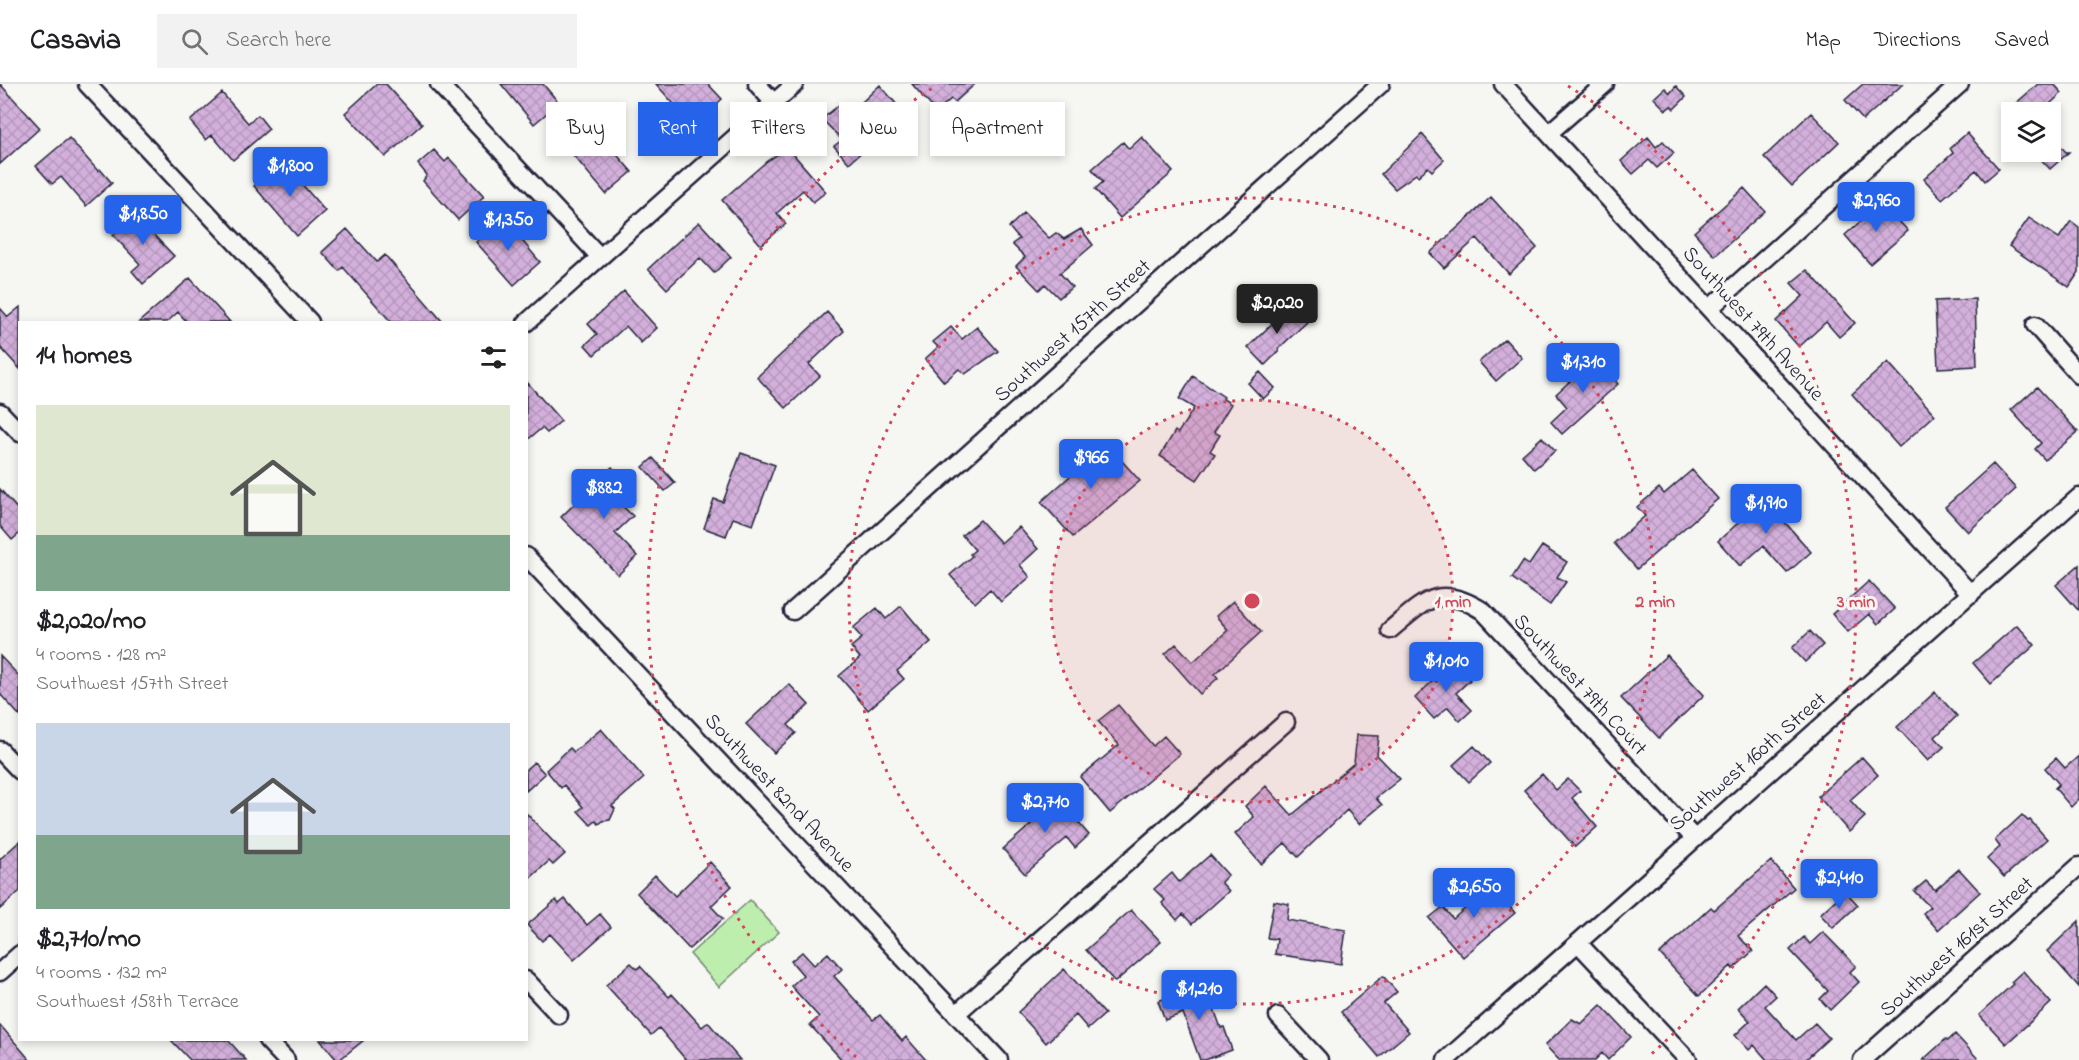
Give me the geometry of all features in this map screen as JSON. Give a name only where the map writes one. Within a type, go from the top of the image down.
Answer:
[{"type":"street","points":[[87,84],[309,321]]},
{"type":"street","points":[[439,84],[600,257]]},
{"type":"street","points":[[757,84],[773,102]]},
{"type":"street","points":[[775,102],[795,84]]},
{"type":"street","name":"Southwest 157th Street","points":[[793,611],[1381,84]]},
{"type":"street","name":"Southwest 79th Avenue","points":[[1503,84],[1971,594]]},
{"type":"street","points":[[1549,133],[1605,84]]},
{"type":"street","points":[[1710,308],[1960,84]]},
{"type":"street","points":[[528,321],[730,142]]},
{"type":"street","points":[[2035,325],[2079,375]]},
{"type":"street","points":[[0,412],[18,431]]},
{"type":"street","name":"Southwest 160th Street","points":[[1446,1060],[2079,497]]},
{"type":"street","name":"Southwest 82nd Avenue","points":[[528,558],[999,1060]]},
{"type":"street","name":"Southwest 79th Court","points":[[1390,630],[1426,600],[1438,597],[1464,601],[1483,611],[1694,838]]},
{"type":"street","points":[[956,1014],[1286,722]]},
{"type":"street","points":[[0,750],[18,769]]},
{"type":"street","name":"Southwest 161st Street","points":[[1862,1060],[2079,866]]},
{"type":"street","points":[[1578,943],[1688,1060]]},
{"type":"street","points":[[0,972],[18,956]]},
{"type":"street","points":[[528,982],[559,1015]]},
{"type":"street","points":[[1278,1016],[1319,1060]]},
{"type":"street","points":[[268,1041],[286,1060]]},
{"type":"green space","points":[[750,900],[779,932],[719,987],[690,954]]},
{"type":"building","points":[[0,84],[40,128],[0,164]]},
{"type":"building","points":[[377,84],[386,84],[422,124],[385,157],[345,113]]},
{"type":"building","points":[[501,84],[543,84],[558,102],[546,102],[546,114],[534,124]]},
{"type":"building","points":[[656,84],[708,84],[722,99],[718,103],[672,102]]},
{"type":"building","points":[[912,84],[975,84],[955,102],[951,99],[948,102],[930,102],[930,105]]},
{"type":"building","points":[[1863,84],[1903,84],[1863,120],[1845,100]]},
{"type":"building","points":[[2038,84],[2054,84],[2062,93],[2052,102],[2017,102]]},
{"type":"building","points":[[880,85],[895,102],[862,102]]},
{"type":"building","points":[[1676,86],[1686,97],[1674,109],[1671,106],[1666,110],[1654,98],[1665,88],[1670,93]]},
{"type":"building","points":[[222,93],[248,123],[258,115],[269,129],[233,160],[212,135],[206,140],[190,121]]},
{"type":"building","points":[[839,105],[839,137],[827,124],[827,115]]},
{"type":"building","points":[[1811,113],[1839,142],[1792,186],[1764,157]]},
{"type":"building","points":[[1967,133],[1999,169],[1985,181],[1976,170],[1942,199],[1924,179],[1953,153],[1950,148]]},
{"type":"building","points":[[1422,134],[1444,160],[1432,171],[1428,167],[1418,176],[1416,174],[1395,189],[1381,174]]},
{"type":"building","points":[[1142,137],[1173,172],[1120,218],[1095,189],[1103,182],[1092,169],[1123,142],[1129,149]]},
{"type":"building","points":[[1648,137],[1656,147],[1663,141],[1674,153],[1657,168],[1649,160],[1633,174],[1621,161]]},
{"type":"building","points":[[69,138],[98,171],[100,169],[112,183],[86,206],[61,177],[52,184],[36,166]]},
{"type":"building","points":[[839,142],[839,152],[834,146]]},
{"type":"building","points":[[2061,147],[2069,152],[2061,159]]},
{"type":"building","points":[[434,150],[445,162],[449,158],[484,196],[458,220],[423,181],[427,175],[418,164]]},
{"type":"building","points":[[574,156],[618,156],[632,172],[606,194]]},
{"type":"building","points":[[775,156],[795,156],[826,192],[813,202],[803,190],[777,213],[786,224],[761,245],[722,200]]},
{"type":"building","points":[[843,156],[857,156],[849,163]]},
{"type":"building","points":[[282,161],[325,211],[297,236],[254,186]]},
{"type":"building","points":[[2043,162],[2058,162],[2050,169]]},
{"type":"building","points":[[1744,188],[1765,211],[1715,256],[1694,232]]},
{"type":"building","points":[[1491,197],[1537,248],[1509,274],[1477,238],[1444,268],[1430,253]]},
{"type":"building","points":[[1882,202],[1908,231],[1870,264],[1845,235]]},
{"type":"building","points":[[141,208],[155,224],[149,230],[174,256],[143,284],[132,271],[140,264],[113,235]]},
{"type":"building","points":[[1024,213],[1049,238],[1056,233],[1064,239],[1081,229],[1093,245],[1060,273],[1072,287],[1059,298],[1045,284],[1039,290],[1016,266],[1025,257],[1012,244],[1019,239],[1009,227]]},
{"type":"building","points":[[503,218],[540,262],[514,285],[476,242]]},
{"type":"building","points":[[2029,218],[2059,238],[2071,221],[2079,227],[2079,272],[2069,287],[2009,246]]},
{"type":"building","points":[[699,222],[731,257],[714,273],[700,258],[667,289],[648,269]]},
{"type":"building","points":[[347,229],[377,262],[385,255],[442,321],[390,321],[343,267],[339,271],[322,252]]},
{"type":"building","points":[[1807,270],[1855,323],[1839,337],[1826,322],[1799,347],[1776,321],[1803,296],[1791,283]]},
{"type":"building","points":[[190,278],[229,321],[186,321],[178,312],[168,321],[140,321]]},
{"type":"building","points":[[624,291],[657,328],[641,343],[626,326],[594,355],[585,345],[597,334],[588,324]]},
{"type":"building","points":[[1975,299],[1977,366],[1938,368],[1935,301]]},
{"type":"building","points":[[1290,306],[1307,322],[1278,349],[1279,351],[1265,365],[1248,347]]},
{"type":"building","points":[[20,307],[18,367],[0,347],[0,308],[8,317]]},
{"type":"building","points":[[827,312],[844,331],[809,364],[820,376],[786,408],[757,377]]},
{"type":"building","points":[[951,327],[962,339],[977,327],[998,351],[965,374],[959,369],[944,382],[925,359],[938,347],[933,342]]},
{"type":"building","points":[[1505,339],[1522,358],[1496,381],[1479,362]]},
{"type":"building","points":[[1595,358],[1618,384],[1562,434],[1551,422],[1567,407],[1556,394]]},
{"type":"building","points":[[1888,362],[1935,415],[1899,447],[1852,394]]},
{"type":"building","points":[[1260,372],[1275,388],[1263,399],[1248,383]]},
{"type":"building","points":[[1193,376],[1231,404],[1214,432],[1220,435],[1210,451],[1215,454],[1197,480],[1160,456],[1175,431],[1178,433],[1194,408],[1179,399]]},
{"type":"building","points":[[528,383],[561,421],[547,433],[542,428],[528,439]]},
{"type":"building","points":[[2037,387],[2078,432],[2045,460],[2035,449],[2041,443],[2011,410]]},
{"type":"building","points":[[1542,437],[1555,451],[1534,469],[1522,455]]},
{"type":"building","points":[[1103,440],[1140,481],[1073,537],[1041,502],[1088,460],[1085,456]]},
{"type":"building","points":[[741,453],[775,465],[753,525],[733,518],[726,536],[704,528],[714,499],[723,502]]},
{"type":"building","points":[[653,458],[675,483],[665,491],[643,467]]},
{"type":"building","points":[[1993,464],[2016,489],[1968,532],[1945,507]]},
{"type":"building","points":[[612,467],[632,488],[618,502],[633,516],[615,533],[637,556],[618,575],[561,517]]},
{"type":"building","points":[[1692,470],[1718,499],[1637,569],[1614,543],[1645,516],[1637,507],[1659,488],[1664,494]]},
{"type":"building","points":[[0,489],[18,510],[18,535],[12,540],[0,526]]},
{"type":"building","points":[[1775,490],[1793,511],[1783,520],[1811,552],[1787,573],[1763,546],[1740,566],[1718,541]]},
{"type":"building","points":[[980,520],[1001,543],[1019,527],[1038,549],[1020,565],[1030,577],[1001,602],[990,589],[975,603],[950,575],[972,556],[970,554],[975,550],[962,535]]},
{"type":"building","points":[[1542,546],[1567,562],[1557,577],[1566,582],[1550,605],[1512,578],[1523,561],[1529,565]]},
{"type":"building","points":[[2079,565],[2079,611],[2056,585]]},
{"type":"building","points":[[1869,581],[1895,609],[1878,624],[1869,614],[1848,632],[1832,614]]},
{"type":"building","points":[[1233,601],[1261,632],[1215,674],[1218,678],[1200,694],[1165,654],[1176,644],[1193,662],[1228,630],[1216,616]]},
{"type":"building","points":[[901,606],[931,642],[897,671],[904,679],[868,710],[839,676],[860,658],[851,647],[862,638],[853,628],[877,608],[886,619]]},
{"type":"building","points":[[2017,625],[2035,645],[1991,684],[1973,663]]},
{"type":"building","points":[[1810,631],[1823,645],[1805,662],[1792,648]]},
{"type":"building","points":[[1667,655],[1704,695],[1659,738],[1621,698]]},
{"type":"building","points":[[0,656],[18,675],[18,714],[0,694]]},
{"type":"building","points":[[1453,661],[1470,680],[1456,693],[1472,710],[1460,721],[1448,707],[1434,719],[1415,698]]},
{"type":"building","points":[[789,684],[809,705],[788,725],[796,733],[774,753],[746,724]]},
{"type":"building","points":[[1935,692],[1957,716],[1935,737],[1944,747],[1928,761],[1897,727]]},
{"type":"building","points":[[1118,705],[1153,746],[1164,736],[1180,754],[1110,813],[1080,777],[1119,745],[1098,721]]},
{"type":"building","points":[[601,729],[644,778],[612,806],[615,809],[610,820],[599,824],[596,821],[591,825],[578,811],[583,807],[564,785],[561,788],[546,770],[570,748],[574,752]]},
{"type":"building","points":[[1357,735],[1379,736],[1377,755],[1400,779],[1376,798],[1382,805],[1359,824],[1347,810],[1298,857],[1285,843],[1261,864],[1235,834],[1254,817],[1245,806],[1266,786],[1292,815],[1354,763]]},
{"type":"building","points":[[1474,746],[1490,763],[1469,782],[1453,765]]},
{"type":"building","points":[[2079,756],[2079,799],[2071,807],[2055,788],[2059,784],[2045,768],[2056,758],[2065,768]]},
{"type":"building","points":[[1862,757],[1878,775],[1850,800],[1865,817],[1849,832],[1818,796]]},
{"type":"building","points":[[534,762],[545,774],[528,789],[528,767]]},
{"type":"building","points":[[1542,774],[1556,790],[1568,779],[1580,791],[1572,798],[1597,827],[1575,847],[1524,790]]},
{"type":"building","points":[[1050,790],[1089,835],[1075,848],[1067,838],[1025,874],[1003,849],[1042,815],[1032,804]]},
{"type":"building","points":[[528,815],[565,854],[553,865],[549,861],[528,880]]},
{"type":"building","points":[[2022,815],[2028,821],[2030,820],[2047,839],[2004,877],[1987,859],[2000,847],[1995,840]]},
{"type":"building","points":[[18,843],[18,893],[0,909],[0,859]]},
{"type":"building","points":[[1210,855],[1228,875],[1221,882],[1229,891],[1192,924],[1183,914],[1177,920],[1162,903],[1165,900],[1154,889],[1172,873],[1179,882]]},
{"type":"building","points":[[1771,861],[1794,888],[1738,936],[1753,951],[1733,969],[1731,966],[1699,996],[1660,954],[1711,907],[1714,910]]},
{"type":"building","points":[[710,862],[732,886],[711,906],[723,919],[689,949],[637,893],[655,875],[675,896]]},
{"type":"building","points":[[1959,869],[1980,892],[1938,930],[1923,913],[1930,907],[1914,891],[1926,881],[1935,890]]},
{"type":"building","points":[[1486,878],[1515,913],[1463,957],[1429,918],[1443,907],[1453,919],[1478,897],[1472,890]]},
{"type":"building","points":[[1845,891],[1858,905],[1833,928],[1820,914]]},
{"type":"building","points":[[565,899],[587,925],[600,914],[611,927],[574,960],[550,934],[542,941],[528,926],[556,900],[559,904]]},
{"type":"building","points":[[1274,901],[1289,904],[1287,920],[1346,930],[1341,964],[1275,954],[1277,939],[1267,938]]},
{"type":"building","points":[[1131,910],[1161,942],[1115,982],[1086,950]]},
{"type":"building","points":[[2079,921],[2079,987],[2047,951]]},
{"type":"building","points":[[1823,932],[1856,966],[1850,972],[1859,982],[1830,1010],[1820,999],[1828,991],[1790,950],[1804,937],[1810,944]]},
{"type":"building","points":[[802,952],[814,965],[828,953],[842,969],[834,976],[873,1020],[880,1015],[902,1041],[906,1037],[926,1060],[842,1060],[810,1025],[819,1017],[791,986],[803,975],[791,961]]},
{"type":"building","points":[[631,963],[637,969],[640,966],[669,997],[672,994],[702,1027],[708,1022],[740,1060],[686,1060],[659,1028],[651,1035],[606,985]]},
{"type":"building","points":[[1064,969],[1105,1014],[1088,1029],[1076,1015],[1046,1043],[1018,1012]]},
{"type":"building","points":[[2023,971],[2051,1003],[2006,1044],[1979,1015],[2013,984],[2011,982]]},
{"type":"building","points":[[1383,976],[1397,992],[1384,1003],[1409,1032],[1379,1057],[1341,1012]]},
{"type":"building","points":[[1764,983],[1776,996],[1765,1006],[1796,1040],[1815,1023],[1829,1038],[1805,1060],[1767,1060],[1754,1045],[1749,1050],[1735,1035],[1750,1021],[1738,1008]]},
{"type":"building","points":[[1205,984],[1221,1028],[1224,1027],[1232,1050],[1200,1060],[1183,1013],[1165,1020],[1158,1001]]},
{"type":"building","points":[[1601,1005],[1631,1037],[1608,1060],[1602,1053],[1595,1060],[1559,1060],[1545,1045],[1572,1019],[1581,1024]]},
{"type":"building","points":[[0,1025],[30,1060],[0,1060]]},
{"type":"building","points":[[1955,1034],[1979,1060],[1923,1060],[1946,1039],[1948,1041]]},
{"type":"building","points":[[172,1041],[229,1041],[246,1060],[190,1060]]},
{"type":"building","points":[[321,1041],[363,1041],[339,1060]]}]
